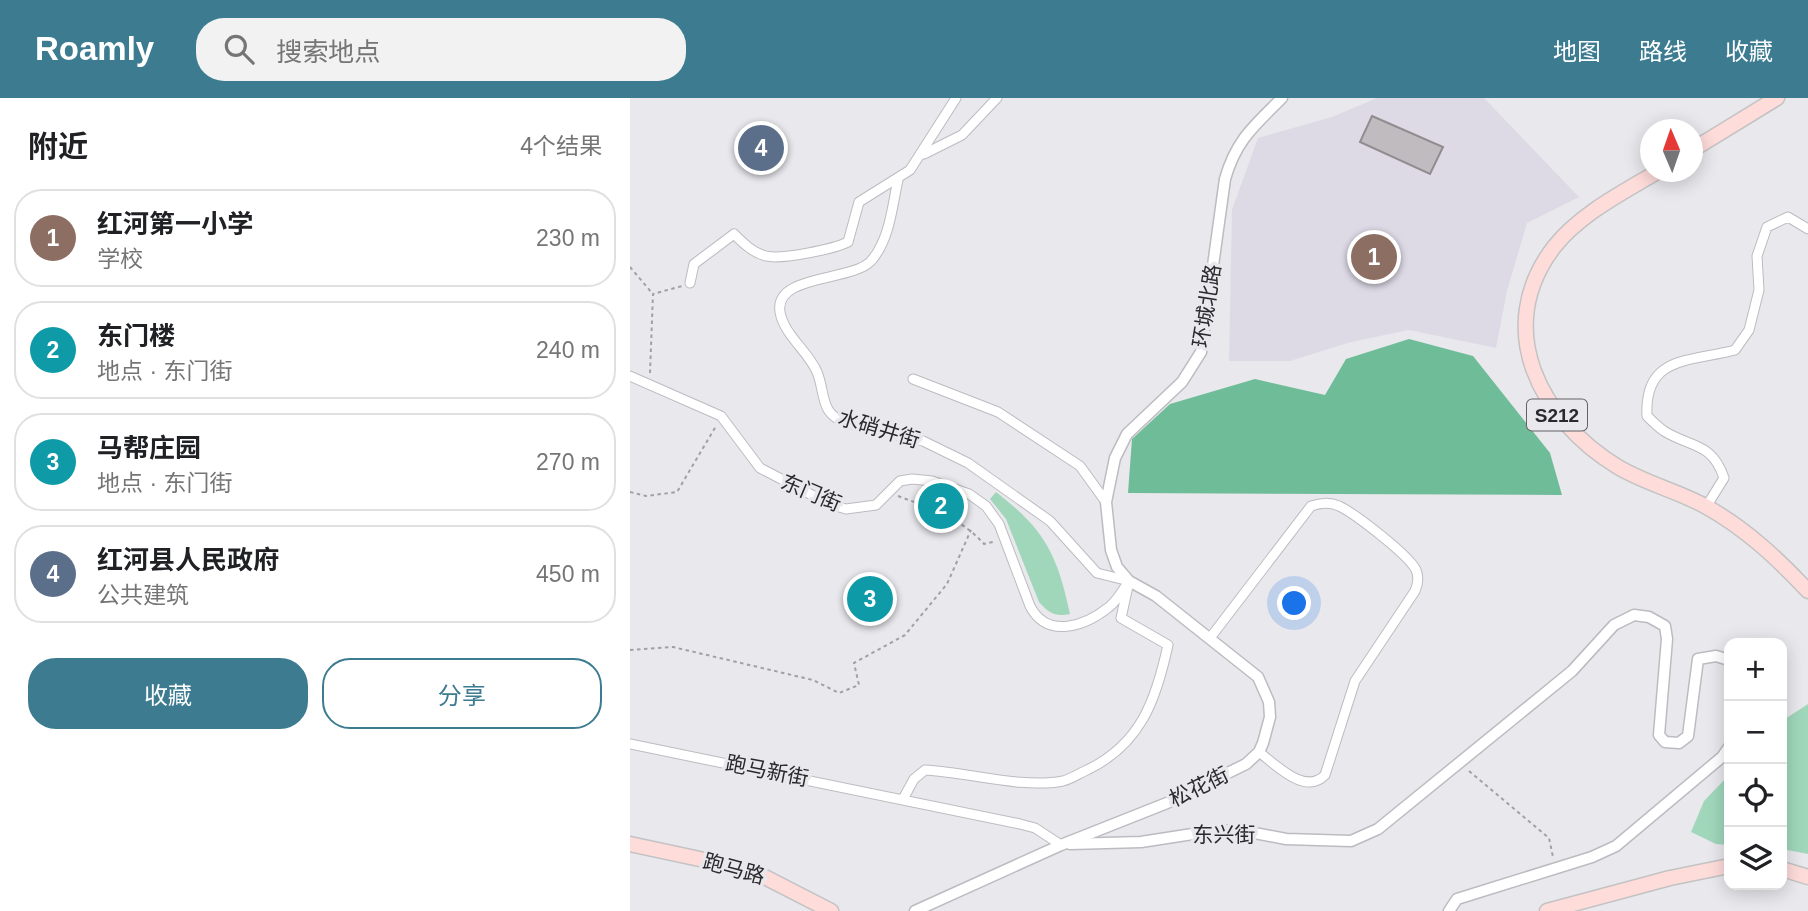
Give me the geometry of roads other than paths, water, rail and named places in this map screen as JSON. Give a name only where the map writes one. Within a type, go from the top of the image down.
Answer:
[{"type":"main road","points":[[1703,143],[1777,98]]},
{"type":"main road","name":"S212","points":[[1640,182],[1595,209],[1554,247],[1532,287],[1525,318],[1527,346],[1538,384],[1559,418],[1589,446],[1618,467],[1706,506],[1773,554],[1808,591]]},
{"type":"main road","name":"跑马路","points":[[630,844],[751,870],[831,911]]},
{"type":"main road","points":[[1547,911],[1671,878],[1724,867]]},
{"type":"main road","points":[[1787,871],[1808,877]]},
{"type":"street","points":[[690,283],[694,264],[734,234],[748,247],[768,257],[837,247],[848,242],[859,202],[898,180],[922,155],[956,98]]},
{"type":"street","points":[[922,155],[962,135],[997,98]]},
{"type":"street","name":"环城北路","points":[[1129,581],[1118,567],[1111,550],[1106,502],[1115,458],[1127,434],[1182,382],[1201,352],[1225,180],[1231,157],[1239,142],[1282,98]]},
{"type":"street","name":"水硝井街","points":[[898,180],[885,238],[870,261],[851,272],[794,288],[784,294],[780,303],[784,324],[809,356],[818,374],[822,400],[828,412],[836,420],[923,441],[968,463],[1050,521],[1097,573],[1129,581]]},
{"type":"street","points":[[1706,506],[1724,478],[1718,462],[1701,446],[1665,432],[1647,416],[1646,396],[1656,374],[1687,358],[1735,350],[1749,330],[1759,290],[1757,256],[1767,227],[1788,217],[1808,229]]},
{"type":"street","name":"东门街","points":[[630,376],[721,416],[760,468],[829,504],[846,509],[876,505],[900,481],[912,478],[932,481],[969,494],[986,506],[999,524],[1030,606],[1037,618],[1046,625],[1068,627],[1095,617],[1111,606],[1129,581]]},
{"type":"street","points":[[913,379],[998,412],[1080,466],[1106,502]]},
{"type":"street","points":[[1061,845],[1035,828],[903,799],[914,779],[925,770],[1028,782],[1065,781],[1105,761],[1139,730],[1162,674],[1168,645],[1121,618],[1129,581],[1156,596],[1247,667],[1264,688],[1270,717],[1259,752],[1299,780],[1313,781],[1325,775],[1355,681],[1415,591],[1418,582],[1414,566],[1363,522],[1338,506],[1329,503],[1311,506],[1210,638]]},
{"type":"street","name":"东兴街","points":[[1061,845],[1141,842],[1212,831],[1239,830],[1286,839],[1352,841],[1378,829],[1572,671],[1614,625],[1633,615],[1649,617],[1665,626],[1667,639],[1659,735],[1665,742],[1679,743],[1688,736],[1698,659],[1716,656],[1724,658]]},
{"type":"street","name":"跑马新街","points":[[630,744],[903,799]]},
{"type":"street","name":"松花街","points":[[915,911],[1061,845],[1167,803],[1235,770],[1259,752]]},
{"type":"street","points":[[1450,911],[1457,899],[1555,869],[1616,846],[1724,754]]},
{"type":"place","name":"红河县人民政府","points":[[761,148]]},
{"type":"place","name":"红河第一小学","points":[[1374,257]]},
{"type":"place","name":"东门楼","points":[[941,506]]},
{"type":"place","name":"马帮庄园","points":[[870,599]]}]
